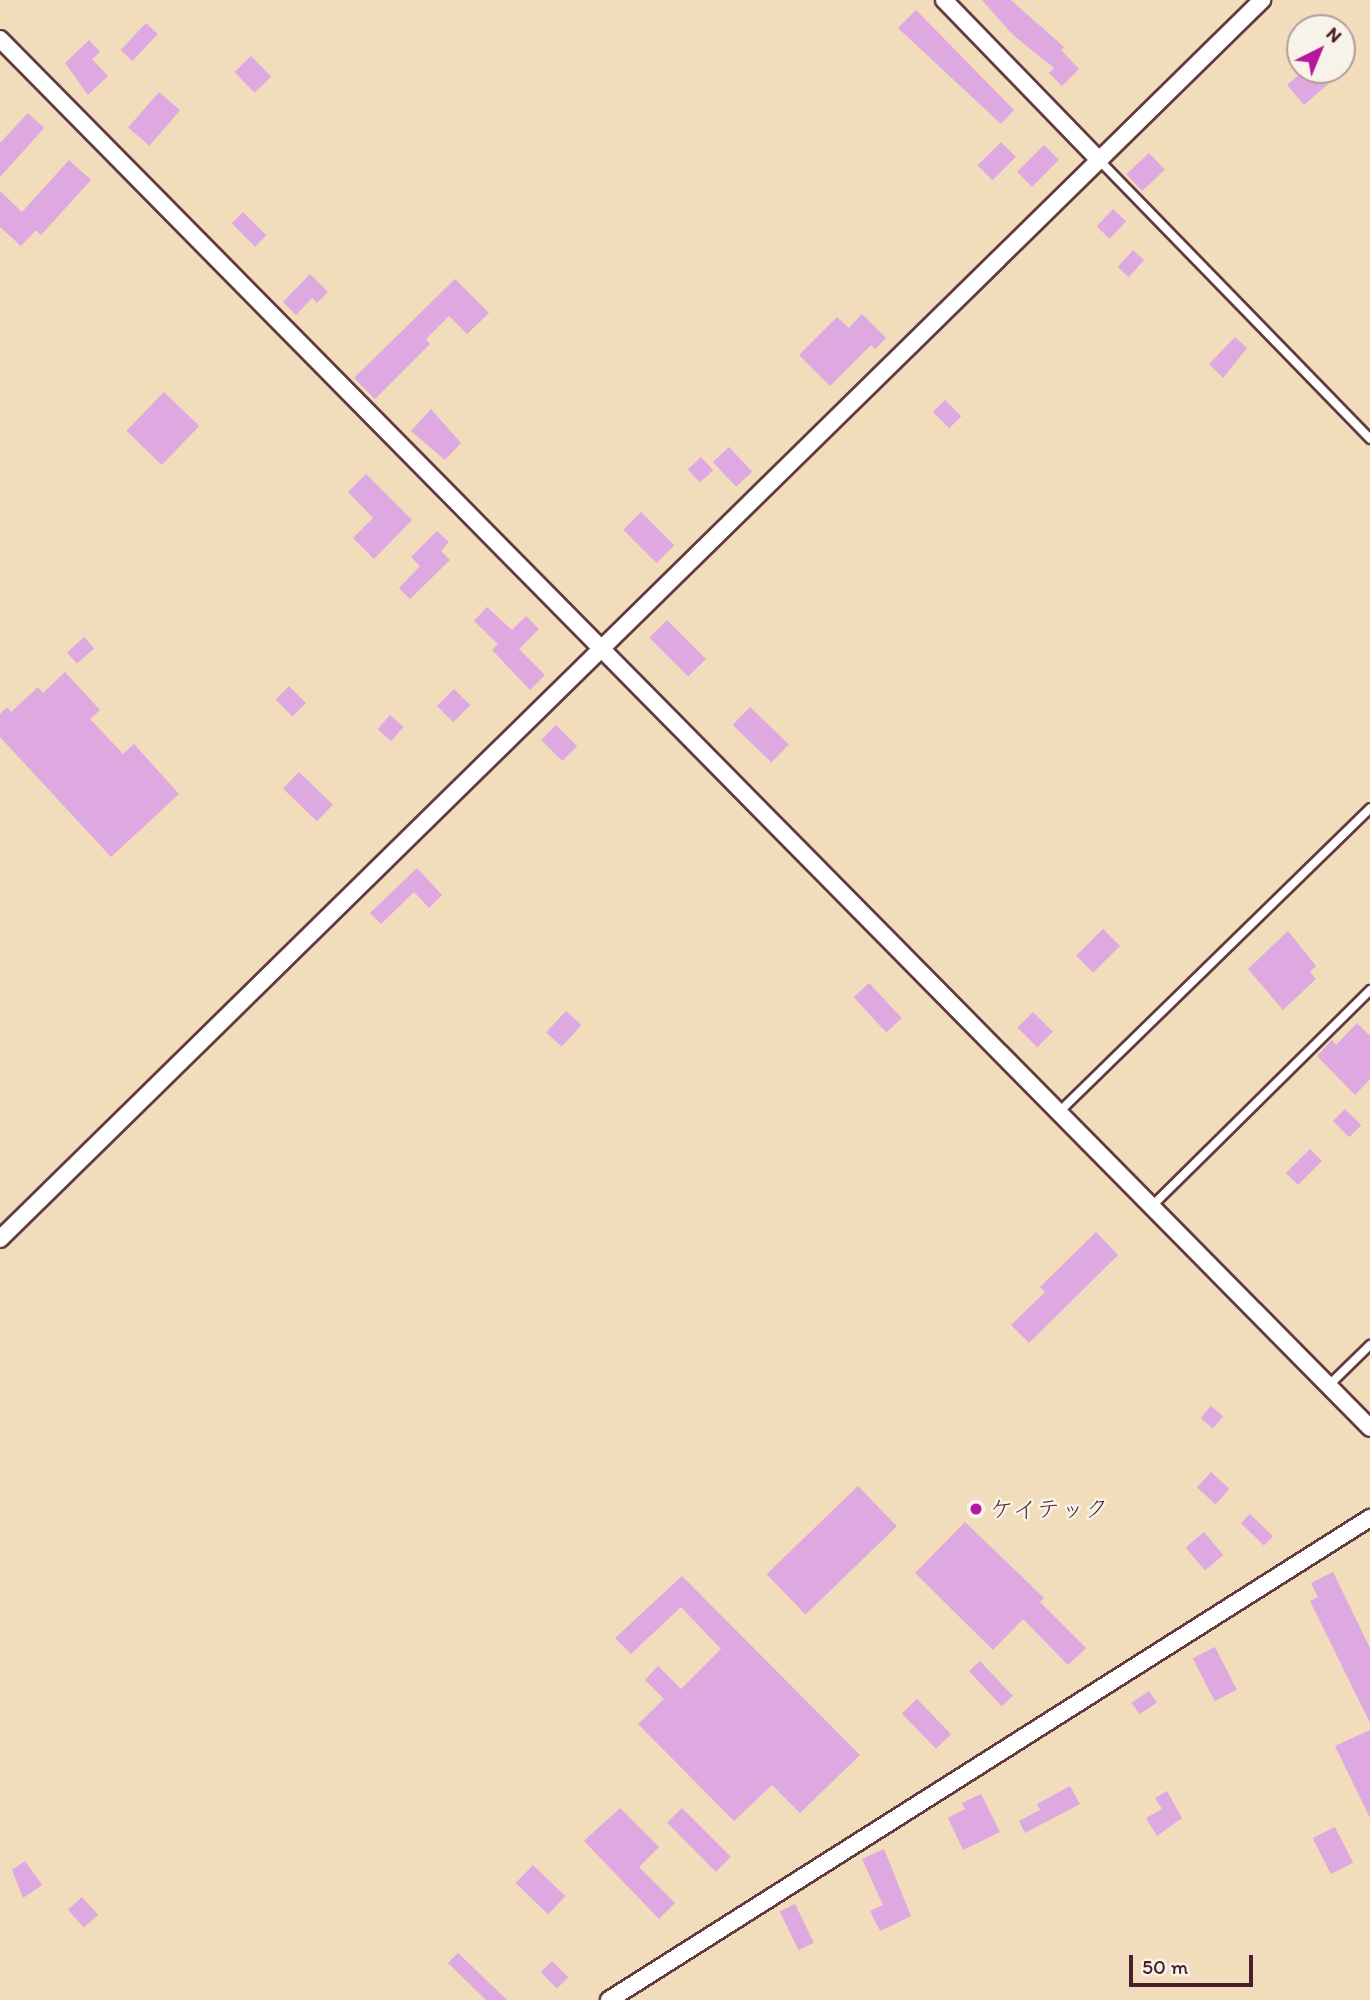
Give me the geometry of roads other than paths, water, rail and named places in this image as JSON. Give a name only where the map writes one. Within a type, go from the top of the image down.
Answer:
[{"type":"street","points":[[944,0],[1099,160]]},
{"type":"street","points":[[0,1239],[1262,0]]},
{"type":"street","points":[[0,39],[599,651],[1370,1428]]},
{"type":"street","points":[[609,2000],[1370,1518]]},
{"type":"lane","points":[[1099,160],[1370,439]]},
{"type":"lane","points":[[1059,1112],[1370,808]]},
{"type":"lane","points":[[1152,1206],[1370,990]]},
{"type":"lane","points":[[1328,1386],[1370,1345]]},
{"type":"place","name":"ケイテック","points":[[976,1509]]}]
